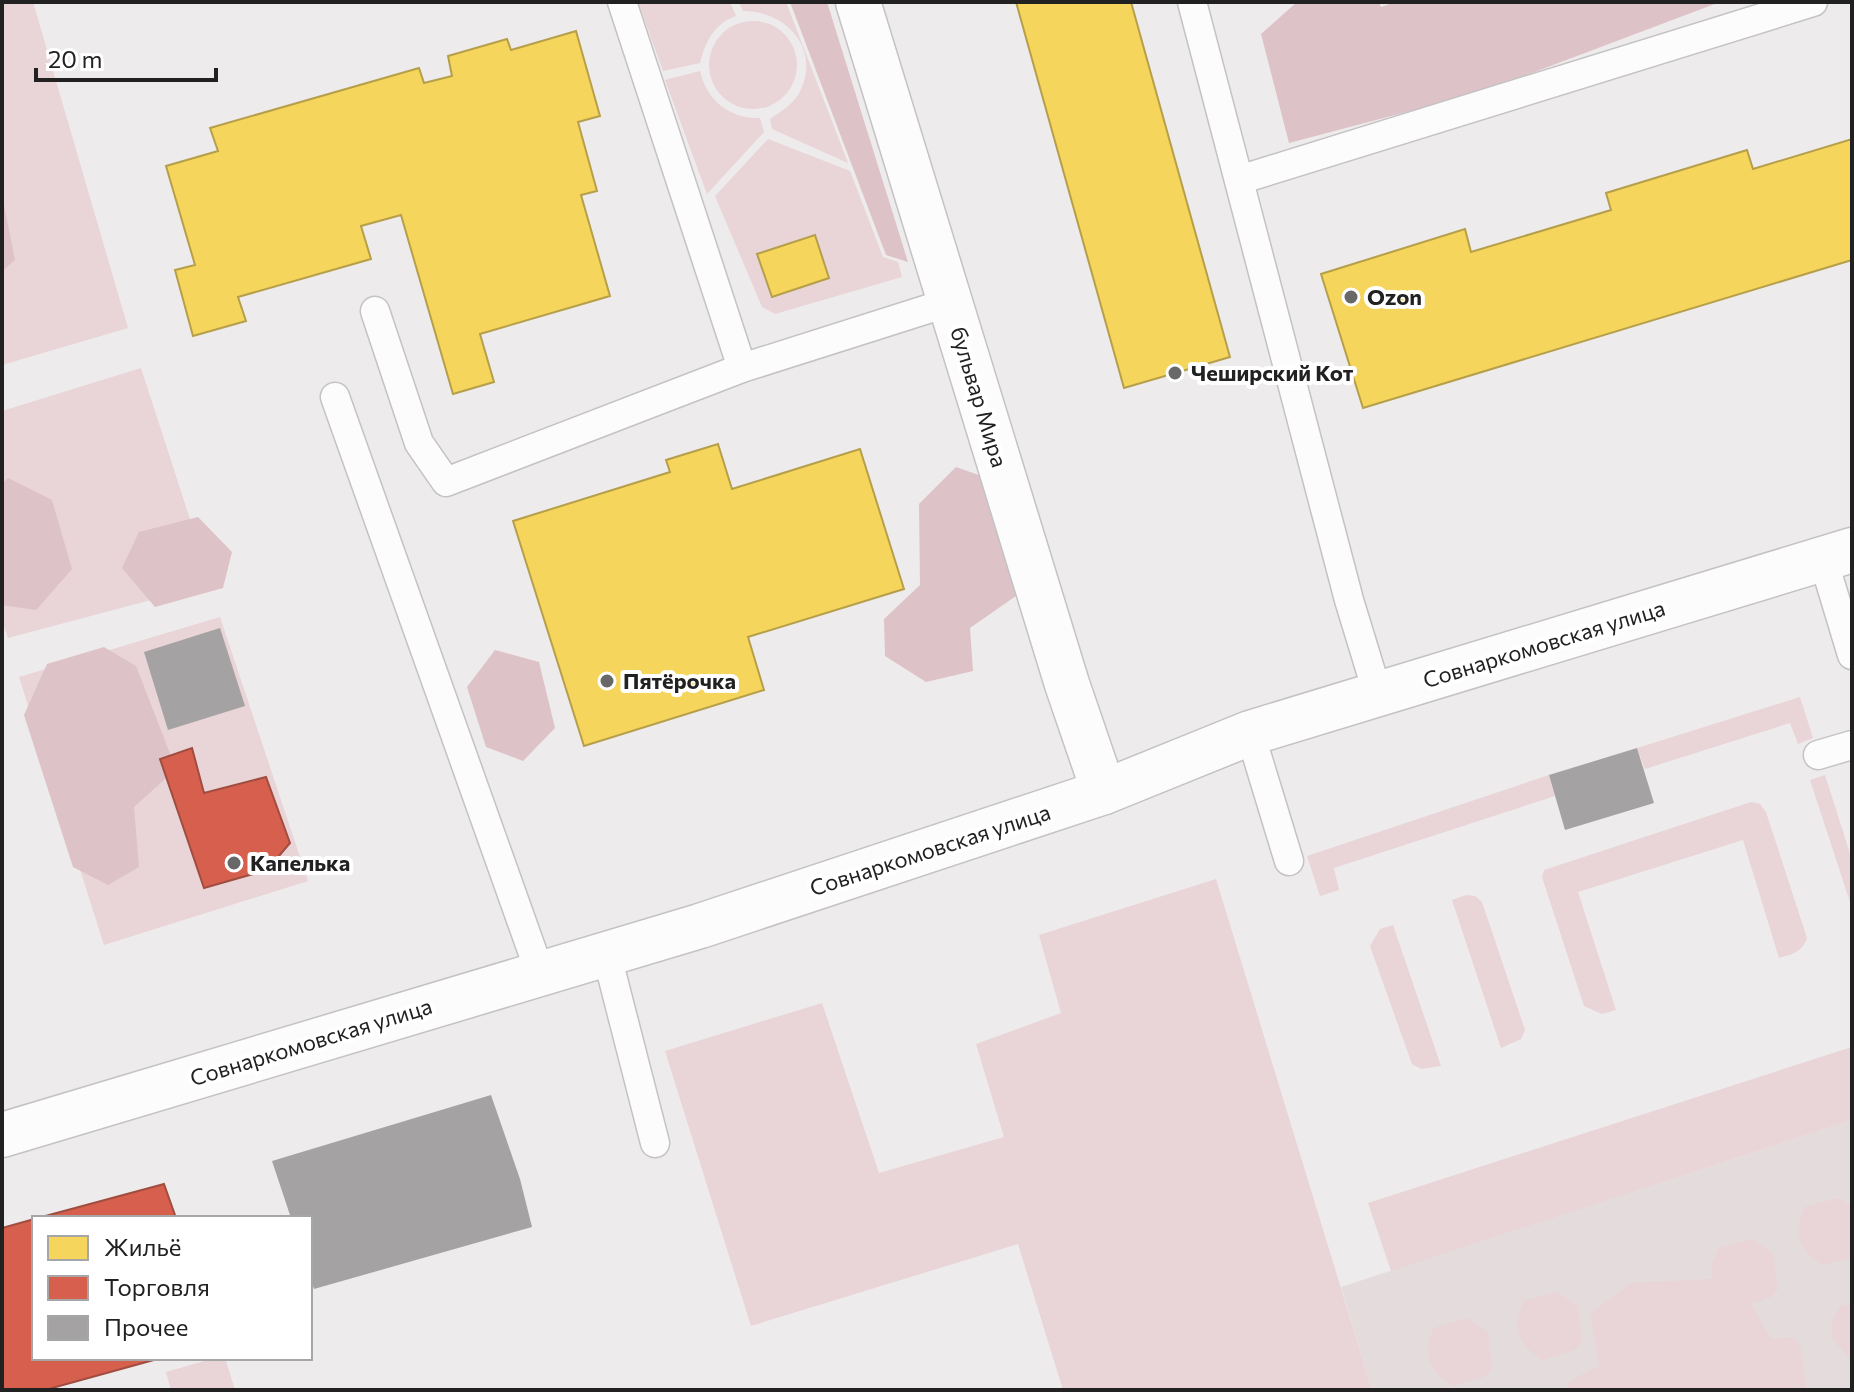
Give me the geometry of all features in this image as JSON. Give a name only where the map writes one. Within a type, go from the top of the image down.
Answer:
[{"type":"street","name":"бульвар Мира","points":[[858,2],[1063,669],[1104,792]]},
{"type":"street","name":"Совнаркомовская улица","points":[[2,1135],[700,926],[1104,792],[1250,733],[1837,554]]},
{"type":"lane","points":[[622,2],[742,368]]},
{"type":"lane","points":[[1192,2],[1349,600],[1378,695]]},
{"type":"lane","points":[[1239,180],[1813,2]]},
{"type":"lane","points":[[375,311],[419,443],[446,482],[742,368],[950,302]]},
{"type":"lane","points":[[335,397],[540,973]]},
{"type":"lane","points":[[1837,554],[1852,655]]},
{"type":"lane","points":[[1250,733],[1289,861]]},
{"type":"lane","points":[[1818,755],[1852,745]]},
{"type":"lane","points":[[606,952],[655,1143]]},
{"type":"shaded area","points":[[2,2],[33,2],[128,328],[2,365]]},
{"type":"shaded area","points":[[638,2],[730,2],[736,16],[722,23],[712,35],[700,63],[663,71]]},
{"type":"shaded area","points":[[739,2],[786,2],[848,163],[772,129],[770,119],[795,99],[805,79],[803,49],[797,36],[787,26],[774,18],[743,11]]},
{"type":"shaded area","points":[[790,2],[827,2],[908,262],[886,255]]},
{"type":"shaded area","points":[[1297,2],[1379,2],[1381,7],[1395,2],[1720,2],[1482,92],[1289,143],[1261,34]]},
{"type":"shaded area","points":[[753,21],[770,25],[784,34],[793,48],[797,65],[793,82],[784,96],[770,105],[753,109],[736,105],[722,96],[713,82],[709,65],[713,48],[722,34],[736,25]]},
{"type":"shaded area","points":[[700,71],[708,91],[721,106],[739,115],[760,118],[764,132],[707,194],[665,80]]},
{"type":"shaded area","points":[[768,139],[850,171],[883,257],[898,262],[902,277],[775,314],[762,307],[715,196]]},
{"type":"shaded area","points":[[2,195],[15,260],[2,271]]},
{"type":"shaded area","points":[[141,368],[211,584],[8,638],[2,620],[2,411]]},
{"type":"shaded area","points":[[956,467],[990,479],[1023,591],[970,628],[973,671],[926,682],[885,656],[884,619],[920,585],[919,504]]},
{"type":"shaded area","points":[[8,478],[52,500],[72,569],[36,610],[2,605],[2,484]]},
{"type":"shaded area","points":[[198,517],[232,552],[223,588],[155,607],[122,568],[139,532]]},
{"type":"shaded area","points":[[220,617],[308,881],[104,945],[19,677]]},
{"type":"shaded area","points":[[104,647],[136,666],[176,769],[134,807],[139,867],[108,885],[73,867],[24,715],[47,664]]},
{"type":"shaded area","points":[[495,650],[539,662],[555,728],[523,761],[486,747],[467,687]]},
{"type":"shaded area","points":[[1800,697],[1813,738],[1798,744],[1790,723],[1645,769],[1637,748]]},
{"type":"shaded area","points":[[1549,775],[1555,796],[1334,868],[1339,890],[1320,896],[1307,856]]},
{"type":"shaded area","points":[[1825,775],[1852,860],[1852,908],[1810,780]]},
{"type":"shaded area","points":[[1751,802],[1760,804],[1766,812],[1807,938],[1800,949],[1779,958],[1743,840],[1578,892],[1616,1010],[1602,1014],[1584,1006],[1542,877],[1544,870]]},
{"type":"shaded area","points":[[1216,879],[1372,1390],[1063,1390],[1018,1244],[751,1326],[665,1051],[822,1003],[879,1173],[1004,1137],[976,1044],[1061,1013],[1039,935]]},
{"type":"shaded area","points":[[1466,895],[1475,896],[1482,902],[1525,1030],[1521,1039],[1501,1048],[1452,900]]},
{"type":"shaded area","points":[[1393,925],[1441,1066],[1421,1069],[1412,1064],[1370,946],[1380,929]]},
{"type":"shaded area","points":[[1852,1047],[1852,1120],[1391,1271],[1368,1203]]},
{"type":"shaded area","points":[[1852,1120],[1852,1390],[1372,1390],[1341,1287]]},
{"type":"shaded area","points":[[1838,1198],[1852,1206],[1852,1257],[1824,1265],[1804,1248],[1799,1225],[1805,1207]]},
{"type":"shaded area","points":[[1752,1239],[1773,1253],[1778,1289],[1771,1297],[1751,1304],[1771,1339],[1792,1337],[1800,1345],[1807,1390],[1565,1390],[1570,1381],[1599,1366],[1590,1314],[1631,1283],[1712,1279],[1712,1263],[1719,1248]]},
{"type":"shaded area","points":[[1557,1292],[1578,1306],[1582,1342],[1575,1350],[1543,1360],[1523,1342],[1519,1335],[1518,1319],[1524,1301]]},
{"type":"shaded area","points":[[1852,1303],[1852,1361],[1832,1338],[1832,1321],[1840,1306]]},
{"type":"shaded area","points":[[1467,1318],[1488,1332],[1492,1369],[1486,1376],[1453,1386],[1433,1368],[1428,1354],[1430,1337],[1434,1328]]},
{"type":"shaded area","points":[[208,1360],[226,1360],[235,1390],[171,1390],[166,1372]]},
{"type":"building: Жильё","points":[[1016,2],[1131,2],[1230,357],[1124,388]]},
{"type":"building: Жильё","points":[[576,31],[600,116],[578,122],[597,191],[581,195],[610,296],[480,334],[494,382],[453,394],[401,215],[361,226],[371,259],[238,297],[246,321],[193,336],[175,270],[195,265],[166,166],[218,151],[210,128],[419,68],[424,83],[452,76],[448,56],[507,39],[511,50]]},
{"type":"building: Жильё","points":[[1852,139],[1852,260],[1363,408],[1321,274],[1465,229],[1471,252],[1611,210],[1606,193],[1747,150],[1753,169]]},
{"type":"building: Жильё","points":[[815,235],[829,278],[772,297],[757,254]]},
{"type":"building: Жильё","points":[[718,444],[732,489],[860,449],[904,589],[748,637],[764,690],[584,746],[513,521],[670,472],[666,460]]},
{"type":"building: Торговля","points":[[192,748],[204,793],[266,777],[290,843],[267,870],[204,888],[160,759]]},
{"type":"building: Торговля","points":[[164,1184],[175,1216],[45,1216]]},
{"type":"building: Торговля","points":[[32,1220],[32,1360],[154,1360],[45,1390],[2,1390],[2,1228]]},
{"type":"building: Прочее","points":[[220,628],[245,706],[168,730],[144,652]]},
{"type":"building: Прочее","points":[[1637,748],[1654,803],[1565,830],[1549,775]]},
{"type":"building: Прочее","points":[[491,1095],[520,1179],[532,1227],[314,1289],[312,1216],[290,1216],[272,1161]]},
{"type":"place","name":"Ozon","points":[[1351,297]]},
{"type":"place","name":"Чеширский Кот","points":[[1175,373]]},
{"type":"place","name":"Пятёрочка","points":[[607,681]]},
{"type":"place","name":"Капелька","points":[[234,863]]}]
